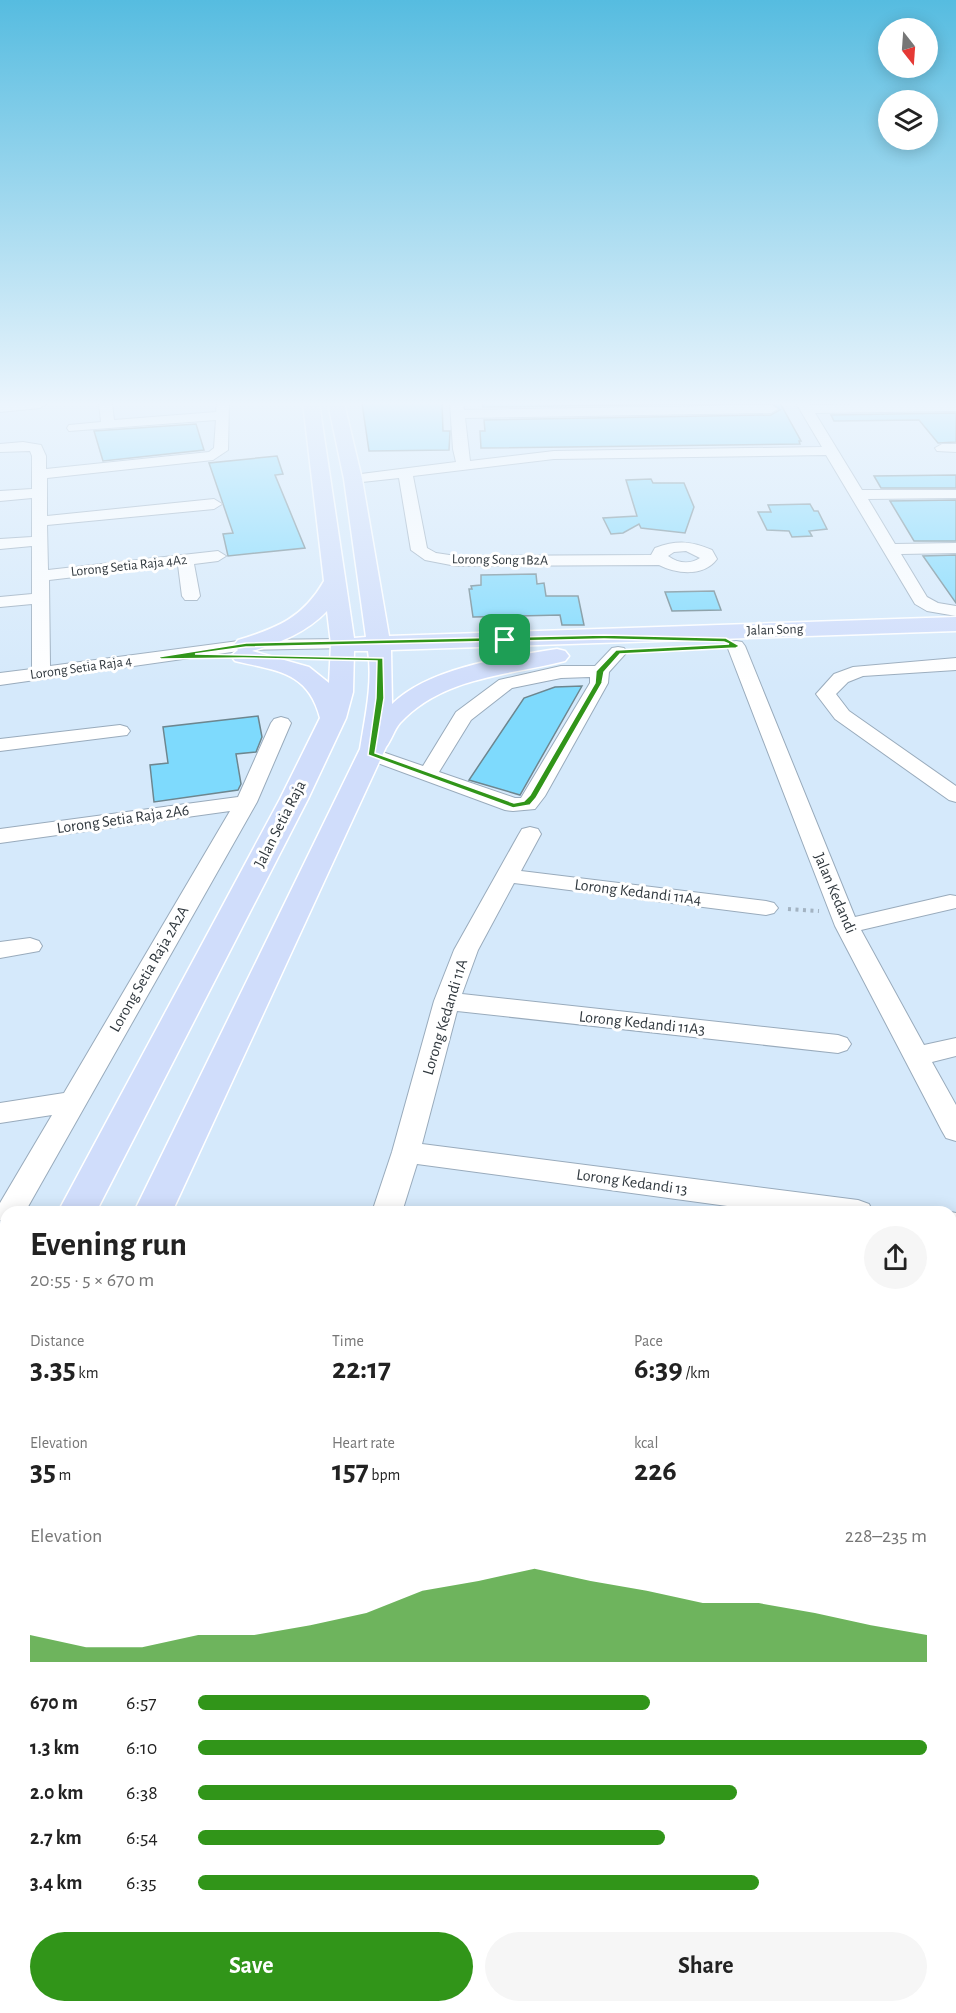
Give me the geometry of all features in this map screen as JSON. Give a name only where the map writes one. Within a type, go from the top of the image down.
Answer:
[{"type":"main road","name":"Jalan Setia Raja","points":[[80,1206],[294,799],[333,718],[341,692],[343,652],[323,497]]},
{"type":"main road","points":[[355,497],[380,651],[380,698],[372,751]]},
{"type":"main road","points":[[369,581],[403,619],[444,635],[505,640]]},
{"type":"main road","points":[[244,650],[281,634],[311,615],[322,606],[334,582]]},
{"type":"main road","name":"Jalan Song","points":[[343,652],[576,653],[611,644],[956,624]]},
{"type":"main road","name":"Jalan Song","points":[[380,651],[505,640],[736,646],[956,639]]},
{"type":"main road","points":[[244,650],[293,667],[314,679],[325,691],[333,718]]},
{"type":"main road","points":[[156,1206],[372,751],[390,719],[410,703],[438,686],[492,668],[576,653]]},
{"type":"street","points":[[39,497],[41,674]]},
{"type":"street","name":"Lorong Song 1B2A","points":[[409,497],[419,550],[431,557],[456,561],[662,560]]},
{"type":"street","points":[[859,497],[921,600],[933,607],[956,611]]},
{"type":"street","points":[[39,521],[214,504]]},
{"type":"street","points":[[0,544],[39,541]]},
{"type":"street","points":[[891,549],[956,548]]},
{"type":"street","name":"Lorong Setia Raja 4A2","points":[[39,576],[218,556]]},
{"type":"street","points":[[185,561],[191,596]]},
{"type":"street","points":[[0,602],[39,598]]},
{"type":"street","points":[[372,751],[428,775],[513,805],[527,804],[534,796],[599,683],[600,671],[611,644]]},
{"type":"street","name":"Jalan Kedandi","points":[[736,646],[847,926],[956,1131]]},
{"type":"street","name":"Lorong Setia Raja 4","points":[[0,679],[161,657],[244,650],[343,652]]},
{"type":"street","points":[[956,664],[860,671],[842,678],[826,694],[842,715],[956,796]]},
{"type":"street","points":[[428,775],[463,716],[506,684],[561,672],[600,671]]},
{"type":"street","name":"Lorong Setia Raja 2A2A","points":[[13,1206],[246,802],[281,723]]},
{"type":"street","points":[[0,745],[120,731]]},
{"type":"street","name":"Lorong Setia Raja 2A6","points":[[0,836],[246,802]]},
{"type":"street","name":"Lorong Kedandi 11A","points":[[389,1206],[447,1001],[466,950],[486,911],[509,876],[530,834]]},
{"type":"street","name":"Lorong Kedandi 11A4","points":[[509,876],[766,908]]},
{"type":"street","points":[[847,926],[950,902]]},
{"type":"street","points":[[0,950],[30,946]]},
{"type":"street","name":"Lorong Kedandi 11A3","points":[[447,1001],[837,1044]]},
{"type":"street","points":[[917,1056],[956,1047]]},
{"type":"street","points":[[0,1113],[72,1102]]},
{"type":"street","name":"Lorong Kedandi 13","points":[[406,1152],[813,1206]]},
{"type":"path","points":[[766,908],[819,912]]},
{"type":"building","points":[[221,497],[284,497],[305,548],[228,556],[223,534],[233,533]]},
{"type":"building","points":[[631,497],[690,497],[694,507],[685,533],[641,528],[639,524],[623,533],[611,534],[603,518],[637,516]]},
{"type":"building","points":[[956,500],[956,541],[914,541],[890,501]]},
{"type":"building","points":[[810,504],[814,511],[818,511],[827,529],[809,531],[812,536],[792,537],[789,531],[767,530],[758,512],[771,512],[768,505]]},
{"type":"building","points":[[956,555],[956,603],[923,556]]},
{"type":"building","points":[[536,574],[537,584],[544,583],[546,596],[578,596],[584,625],[562,625],[560,615],[473,617],[469,589],[472,589],[471,586],[481,585],[481,575]]},
{"type":"building","points":[[714,591],[721,610],[672,611],[665,592]]},
{"type":"building","points":[[582,686],[520,795],[469,780],[524,698],[555,687]]},
{"type":"building","points":[[258,716],[262,737],[256,752],[236,754],[241,784],[238,790],[154,802],[150,765],[168,763],[163,727]]},
{"type":"route","points":[[604,637],[726,640],[736,646],[618,652],[600,671],[599,683],[534,796],[527,804],[513,805],[371,754],[380,698],[381,659],[161,657],[246,645],[505,640],[604,637]]}]
